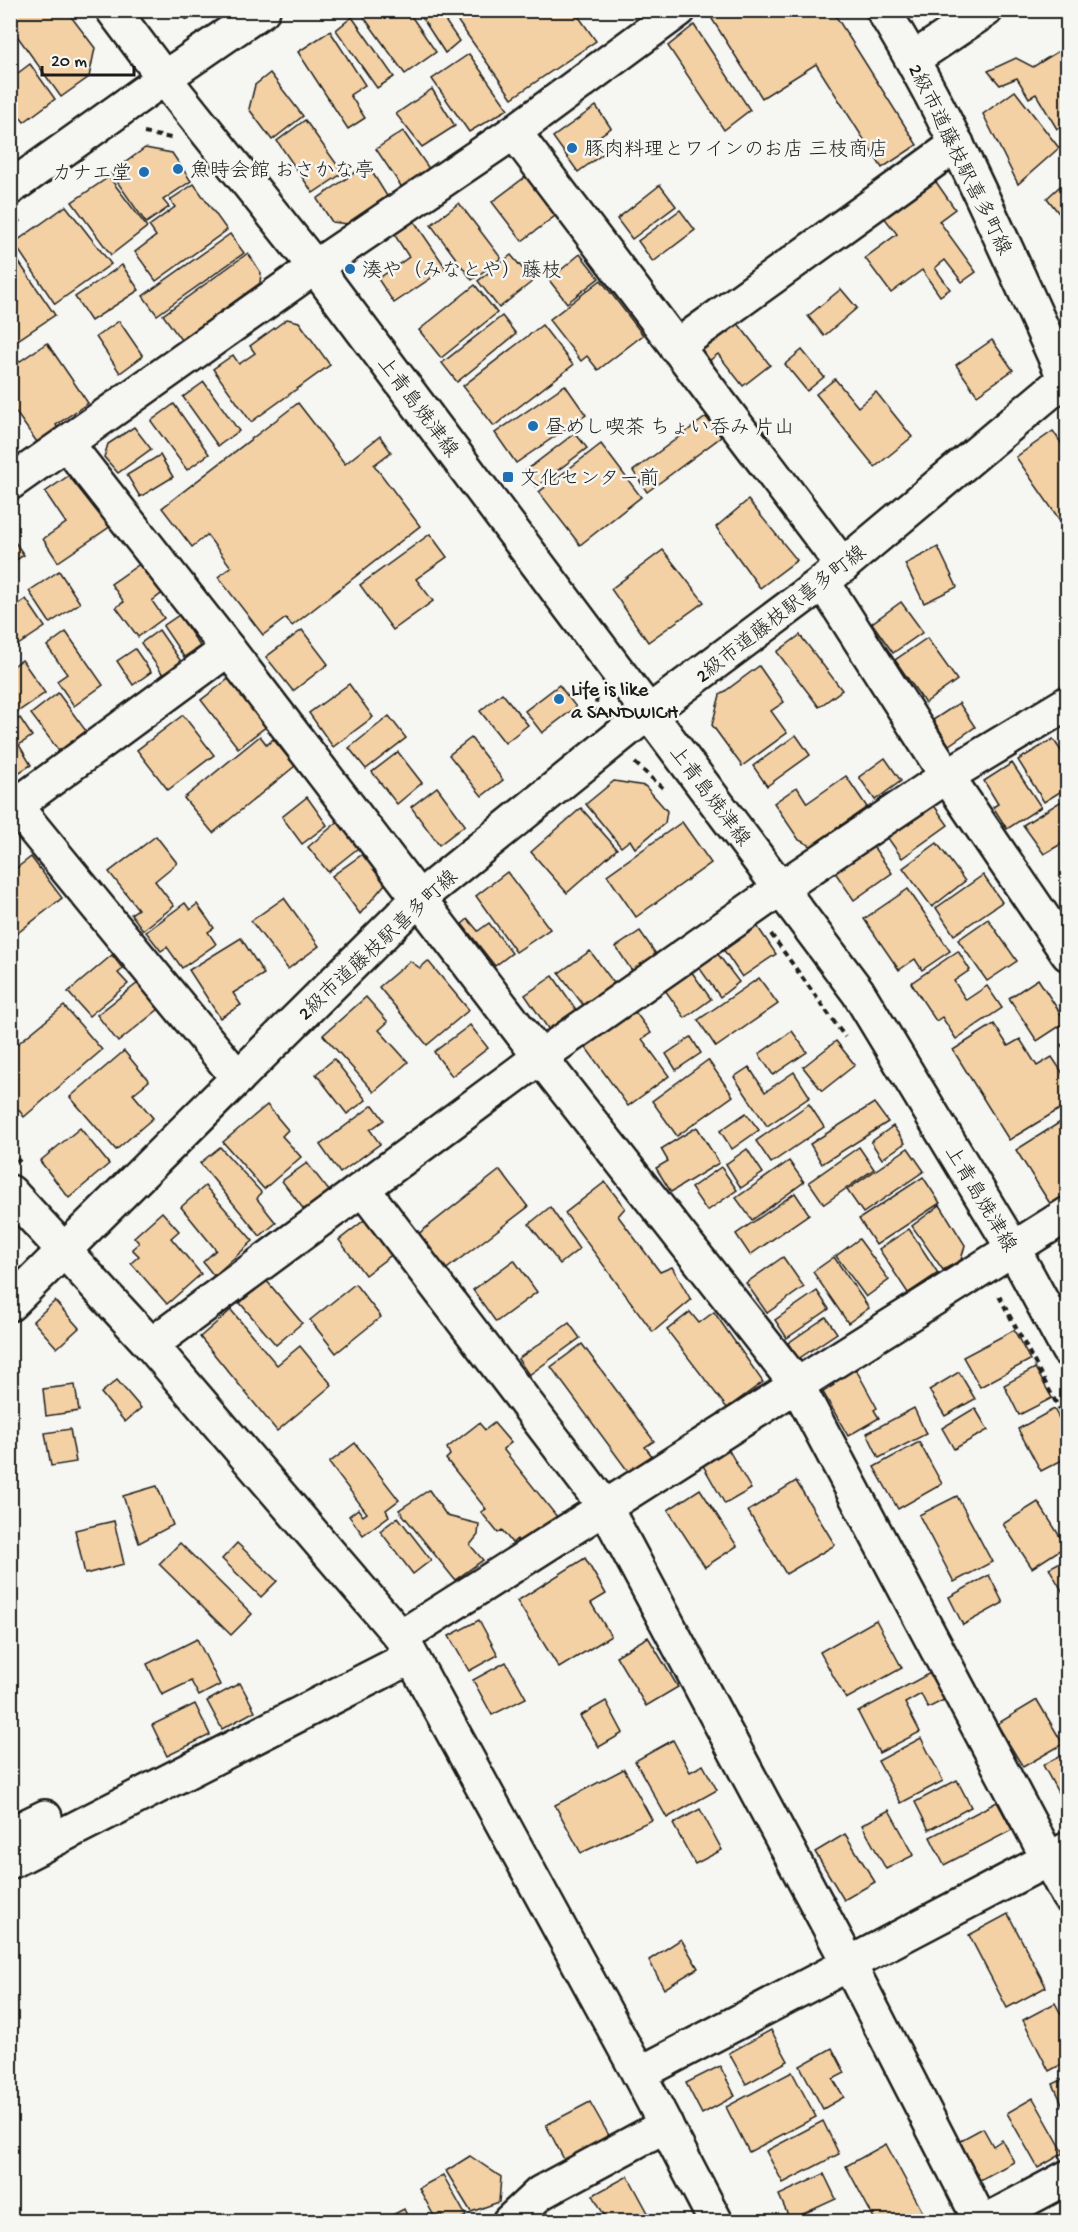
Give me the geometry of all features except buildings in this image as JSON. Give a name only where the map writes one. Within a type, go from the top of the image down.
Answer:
[{"type":"street","name":"上青島焼津線","points":[[113,10],[164,78],[315,267],[858,992],[1014,1250],[1068,1350]]},
{"type":"street","points":[[20,200],[164,78],[263,10]]},
{"type":"street","points":[[10,483],[315,267],[514,132],[679,10]]},
{"type":"street","name":"2級市道藤枝駅喜多町線","points":[[10,1304],[419,898],[649,712],[833,574],[1066,381],[957,144],[913,59],[883,10]]},
{"type":"street","points":[[913,59],[986,10]]},
{"type":"street","points":[[514,132],[676,347],[833,574],[947,776],[1068,954]]},
{"type":"street","points":[[676,347],[957,144]]},
{"type":"street","points":[[67,444],[228,649],[540,1057],[797,1385],[1058,1853],[1068,1896]]},
{"type":"street","points":[[228,649],[12,805],[238,1078]]},
{"type":"street","points":[[151,1345],[540,1057],[781,888],[947,776],[1068,703]]},
{"type":"street","points":[[363,1189],[605,1507],[849,1964],[982,2222],[1068,2177]]},
{"type":"street","points":[[10,1192],[151,1345],[406,1647],[639,2074],[716,2222]]},
{"type":"street","points":[[10,1862],[406,1647],[605,1507],[1068,1214]]},
{"type":"street","points":[[10,1834],[45,1817]]},
{"type":"street","points":[[639,2074],[1058,1853]]},
{"type":"street","points":[[510,2222],[540,2193],[666,2125]]},
{"type":"path","points":[[164,10],[187,18],[197,10]]},
{"type":"path","points":[[135,139],[144,132],[181,140]]},
{"type":"path","points":[[10,226],[20,200]]},
{"type":"path","points":[[592,725],[598,695]]},
{"type":"path","points":[[633,761],[666,791]]},
{"type":"path","points":[[753,908],[847,1040]]},
{"type":"path","points":[[984,1268],[1068,1425]]},
{"type":"place","name":"豚肉料理とワインのお店 三枝商店","points":[[572,148]]},
{"type":"place","name":"魚時会館 おさかな亭","points":[[178,169]]},
{"type":"place","name":"カナエ堂","points":[[144,172]]},
{"type":"place","name":"湊や（みなとや）藤枝","points":[[350,269]]},
{"type":"place","name":"昼めし喫茶 ちょい呑み 片山","points":[[533,426]]},
{"type":"place","name":"文化センター前","points":[[508,477]]},
{"type":"place","name":"Life is like a SANDWICH","points":[[559,699]]}]
